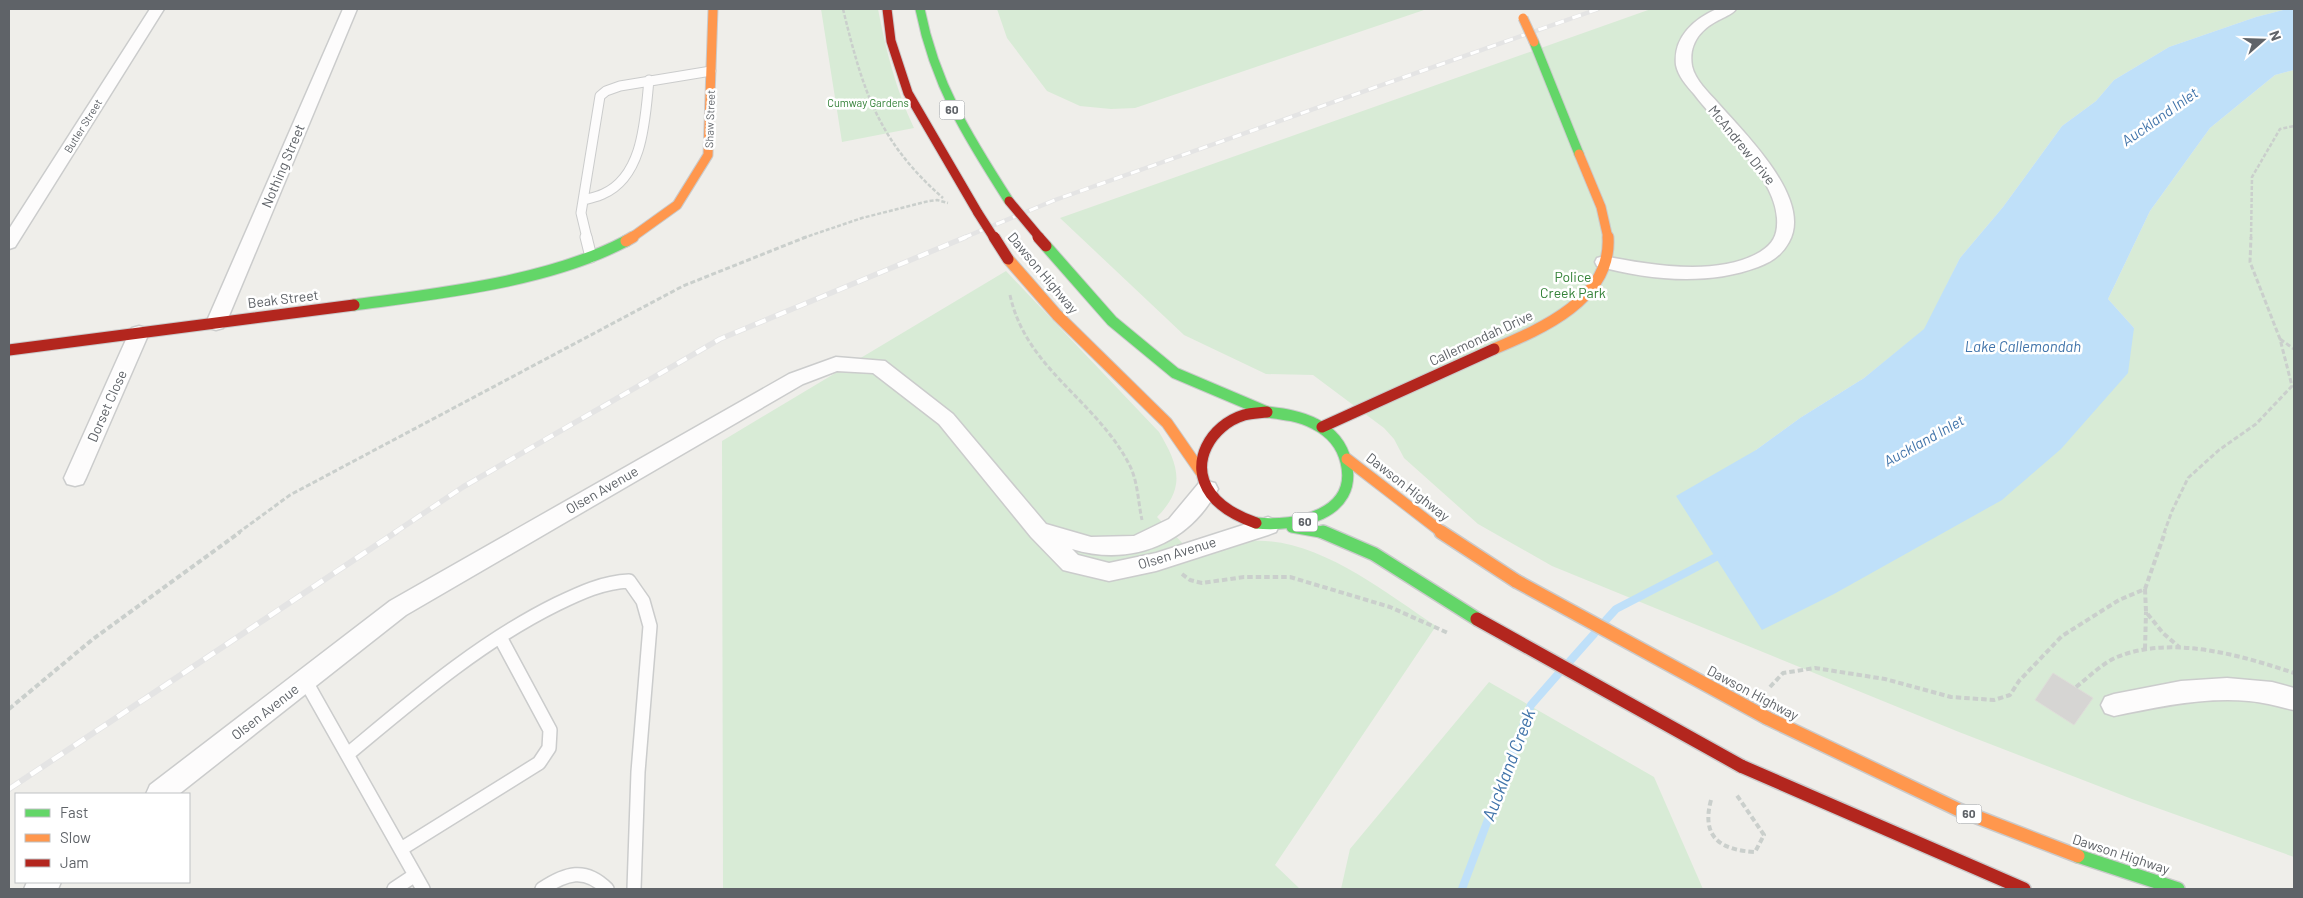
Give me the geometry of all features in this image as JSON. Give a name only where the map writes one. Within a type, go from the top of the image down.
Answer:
[{"type":"main road","name":"Shaw Street","points":[[559,269],[612,248],[645,230],[677,205],[708,155],[713,9]]},
{"type":"main road","name":"Dawson Highway","points":[[887,9],[891,42],[908,93],[978,213],[1008,259],[1056,315],[1167,423],[1204,480]]},
{"type":"main road","name":"Dawson Highway","points":[[920,9],[928,51],[945,98],[1009,201],[1046,246],[1112,321],[1175,373],[1266,412]]},
{"type":"main road","name":"Callemondah Drive","points":[[1322,427],[1511,342],[1566,312],[1593,290],[1604,262],[1608,241],[1602,210],[1522,14]]},
{"type":"main road","name":"Beak Street","points":[[9,350],[438,294],[559,269]]},
{"type":"main road","name":"60","points":[[1275,526],[1308,522],[1329,511],[1343,496],[1349,478],[1347,459],[1338,442],[1322,427],[1296,415],[1266,412],[1238,418],[1225,424],[1210,437],[1202,454],[1204,480],[1222,506],[1235,514],[1275,526],[1322,531],[1374,554],[1476,619],[1741,766],[2024,889]]},
{"type":"main road","name":"Dawson Highway","points":[[1347,459],[1394,494],[1434,528],[1516,581],[1767,718],[1909,789],[2007,830],[2034,841],[2178,889]]},
{"type":"street","name":"Butler Street","points":[[9,243],[157,9]]},
{"type":"street","name":"Nothing Street","points":[[216,323],[350,9]]},
{"type":"street","name":"McAndrew Drive","points":[[1604,262],[1641,270],[1677,274],[1715,271],[1753,264],[1776,250],[1786,233],[1788,216],[1781,194],[1765,169],[1701,95],[1684,66],[1683,50],[1687,36],[1698,24],[1729,9]]},
{"type":"street","name":"Dorset Close","points":[[75,478],[139,333]]},
{"type":"street","name":"Olsen Avenue","points":[[160,793],[398,608],[796,379],[836,364],[878,366],[946,419],[1039,531],[1071,563],[1109,572],[1156,562],[1275,526]]},
{"type":"street","name":"Olsen Avenue","points":[[1039,531],[1091,546],[1137,545],[1177,526],[1204,480]]},
{"type":"street","points":[[2114,705],[2200,689],[2252,690],[2294,699]]},
{"type":"lane","points":[[591,257],[582,213],[600,96],[613,88],[649,80],[711,71]]},
{"type":"lane","points":[[584,200],[608,192],[635,160],[644,133],[649,80]]},
{"type":"lane","points":[[348,754],[452,668],[500,637],[541,612],[595,587],[615,581],[629,581],[638,589],[645,602],[650,626],[638,772],[634,889]]},
{"type":"lane","points":[[401,849],[539,763],[550,749],[552,741],[550,730],[500,637]]},
{"type":"lane","points":[[304,680],[348,754],[423,889]]},
{"type":"lane","points":[[542,889],[569,877],[586,874],[598,880],[607,889]]},
{"type":"lane","points":[[394,889],[415,875]]},
{"type":"path","points":[[843,9],[862,82],[884,133],[928,187],[955,206]]},
{"type":"path","points":[[2145,649],[2145,589],[2172,511],[2188,478],[2219,450],[2256,424],[2292,386],[2280,339],[2250,262],[2252,178],[2280,129],[2294,126]]},
{"type":"path","points":[[9,709],[93,639],[290,495],[683,286],[791,242],[862,218],[929,201],[937,200],[950,203]]},
{"type":"path","points":[[2280,339],[2294,349]]},
{"type":"path","points":[[1768,690],[1783,673],[1815,668],[1885,679],[1951,697],[1994,700],[2010,695],[2019,681],[2062,636],[2119,600],[2145,589]]},
{"type":"path","points":[[2146,612],[2163,633],[2179,647]]},
{"type":"path","points":[[2076,688],[2115,658],[2145,649],[2179,647],[2220,653],[2294,672]]},
{"type":"path","points":[[1710,800],[1706,815],[1712,834],[1724,847],[1738,852],[1755,852],[1764,835],[1731,786]]},
{"type":"green space","name":"Cumway Gardens","points":[[821,9],[878,9],[892,70],[914,128],[842,142]]},
{"type":"green space","points":[[997,9],[1427,9],[1135,108],[1111,109],[1080,106],[1047,91],[1007,38]]},
{"type":"green space","name":"Police Creek Park","points":[[1651,9],[2287,9],[2256,17],[2169,47],[2114,80],[2096,101],[2062,126],[2003,207],[1960,258],[1925,329],[1864,378],[1800,418],[1756,450],[2134,328],[2108,299],[2150,211],[2210,128],[2275,75],[2294,70],[2294,857],[2132,799],[1959,732],[1552,566],[1478,524],[1404,458],[1394,439],[1384,428],[1313,375],[1266,374],[1184,335],[1060,218]]},
{"type":"green space","points":[[1006,271],[1159,432],[1175,465],[1176,485],[1173,496],[1157,517],[1197,558],[1231,545],[1252,541],[1276,542],[1301,548],[1349,569],[1436,626],[1275,865],[1300,889],[723,889],[722,441]]},
{"type":"green space","points":[[1489,682],[1654,777],[1703,889],[1341,889],[1350,849]]},
{"type":"water","name":"Lake Callemondah","points":[[2294,9],[2294,70],[2275,75],[2210,128],[2150,211],[2108,299],[2134,328],[2128,373],[2061,449],[2002,500],[1834,594],[1762,630],[1676,496],[1756,450],[1800,418],[1864,378],[1924,329],[1960,258],[2003,207],[2062,126],[2096,101],[2114,80],[2169,47],[2256,17]]},
{"type":"building","points":[[2053,673],[2093,698],[2074,725],[2035,700]]},
{"type":"waterway","name":"Auckland Inlet","points":[[1606,620],[1616,609],[1722,554]]},
{"type":"waterway","name":"Auckland Creek","points":[[1570,661],[1594,634]]},
{"type":"waterway","name":"Auckland Creek","points":[[1462,889],[1531,705],[1559,673]]},
{"type":"railway","points":[[963,238],[1055,200],[1598,9]]},
{"type":"railway","points":[[394,533],[463,487],[720,339],[966,237]]},
{"type":"railway","points":[[9,789],[396,532]]},
{"type":"traffic: fast","points":[[920,9],[933,62],[943,87],[966,133],[1009,201]]},
{"type":"traffic: fast","points":[[1534,42],[1579,154]]},
{"type":"traffic: fast","points":[[354,305],[448,291],[536,273],[597,255],[626,241]]},
{"type":"traffic: fast","points":[[1046,246],[1112,321],[1175,373],[1267,412]]},
{"type":"traffic: fast","points":[[1256,523],[1290,524],[1308,520],[1324,512],[1338,502],[1346,489],[1349,473],[1341,448],[1325,430],[1315,423],[1298,417],[1267,412]]},
{"type":"traffic: fast","points":[[1292,527],[1322,531],[1374,554],[1477,619]]},
{"type":"traffic: fast","points":[[2078,856],[2178,889]]},
{"type":"traffic: slow","points":[[626,241],[645,230],[677,205],[708,155],[713,9]]},
{"type":"traffic: slow","points":[[1523,18],[1534,42]]},
{"type":"traffic: slow","points":[[1494,349],[1520,338],[1570,309],[1591,290],[1597,280],[1606,252],[1607,229],[1597,196],[1579,154]]},
{"type":"traffic: slow","points":[[1008,259],[1057,315],[1167,423],[1201,472]]},
{"type":"traffic: slow","points":[[1347,459],[1434,527],[1516,581]]},
{"type":"traffic: slow","points":[[1516,581],[1767,718]]},
{"type":"traffic: slow","points":[[1767,718],[1920,793],[2038,842],[2078,856]]},
{"type":"traffic: jam","points":[[887,9],[891,41],[908,93],[978,213]]},
{"type":"traffic: jam","points":[[1009,201],[1046,246]]},
{"type":"traffic: jam","points":[[978,213],[1008,259]]},
{"type":"traffic: jam","points":[[9,350],[354,305]]},
{"type":"traffic: jam","points":[[1322,427],[1494,349]]},
{"type":"traffic: jam","points":[[1256,523],[1235,514],[1216,500],[1207,488],[1202,476],[1201,465],[1208,443],[1223,426],[1233,419],[1244,415],[1267,412]]},
{"type":"traffic: jam","points":[[1477,619],[1741,766]]},
{"type":"traffic: jam","points":[[1741,766],[2024,889]]}]
